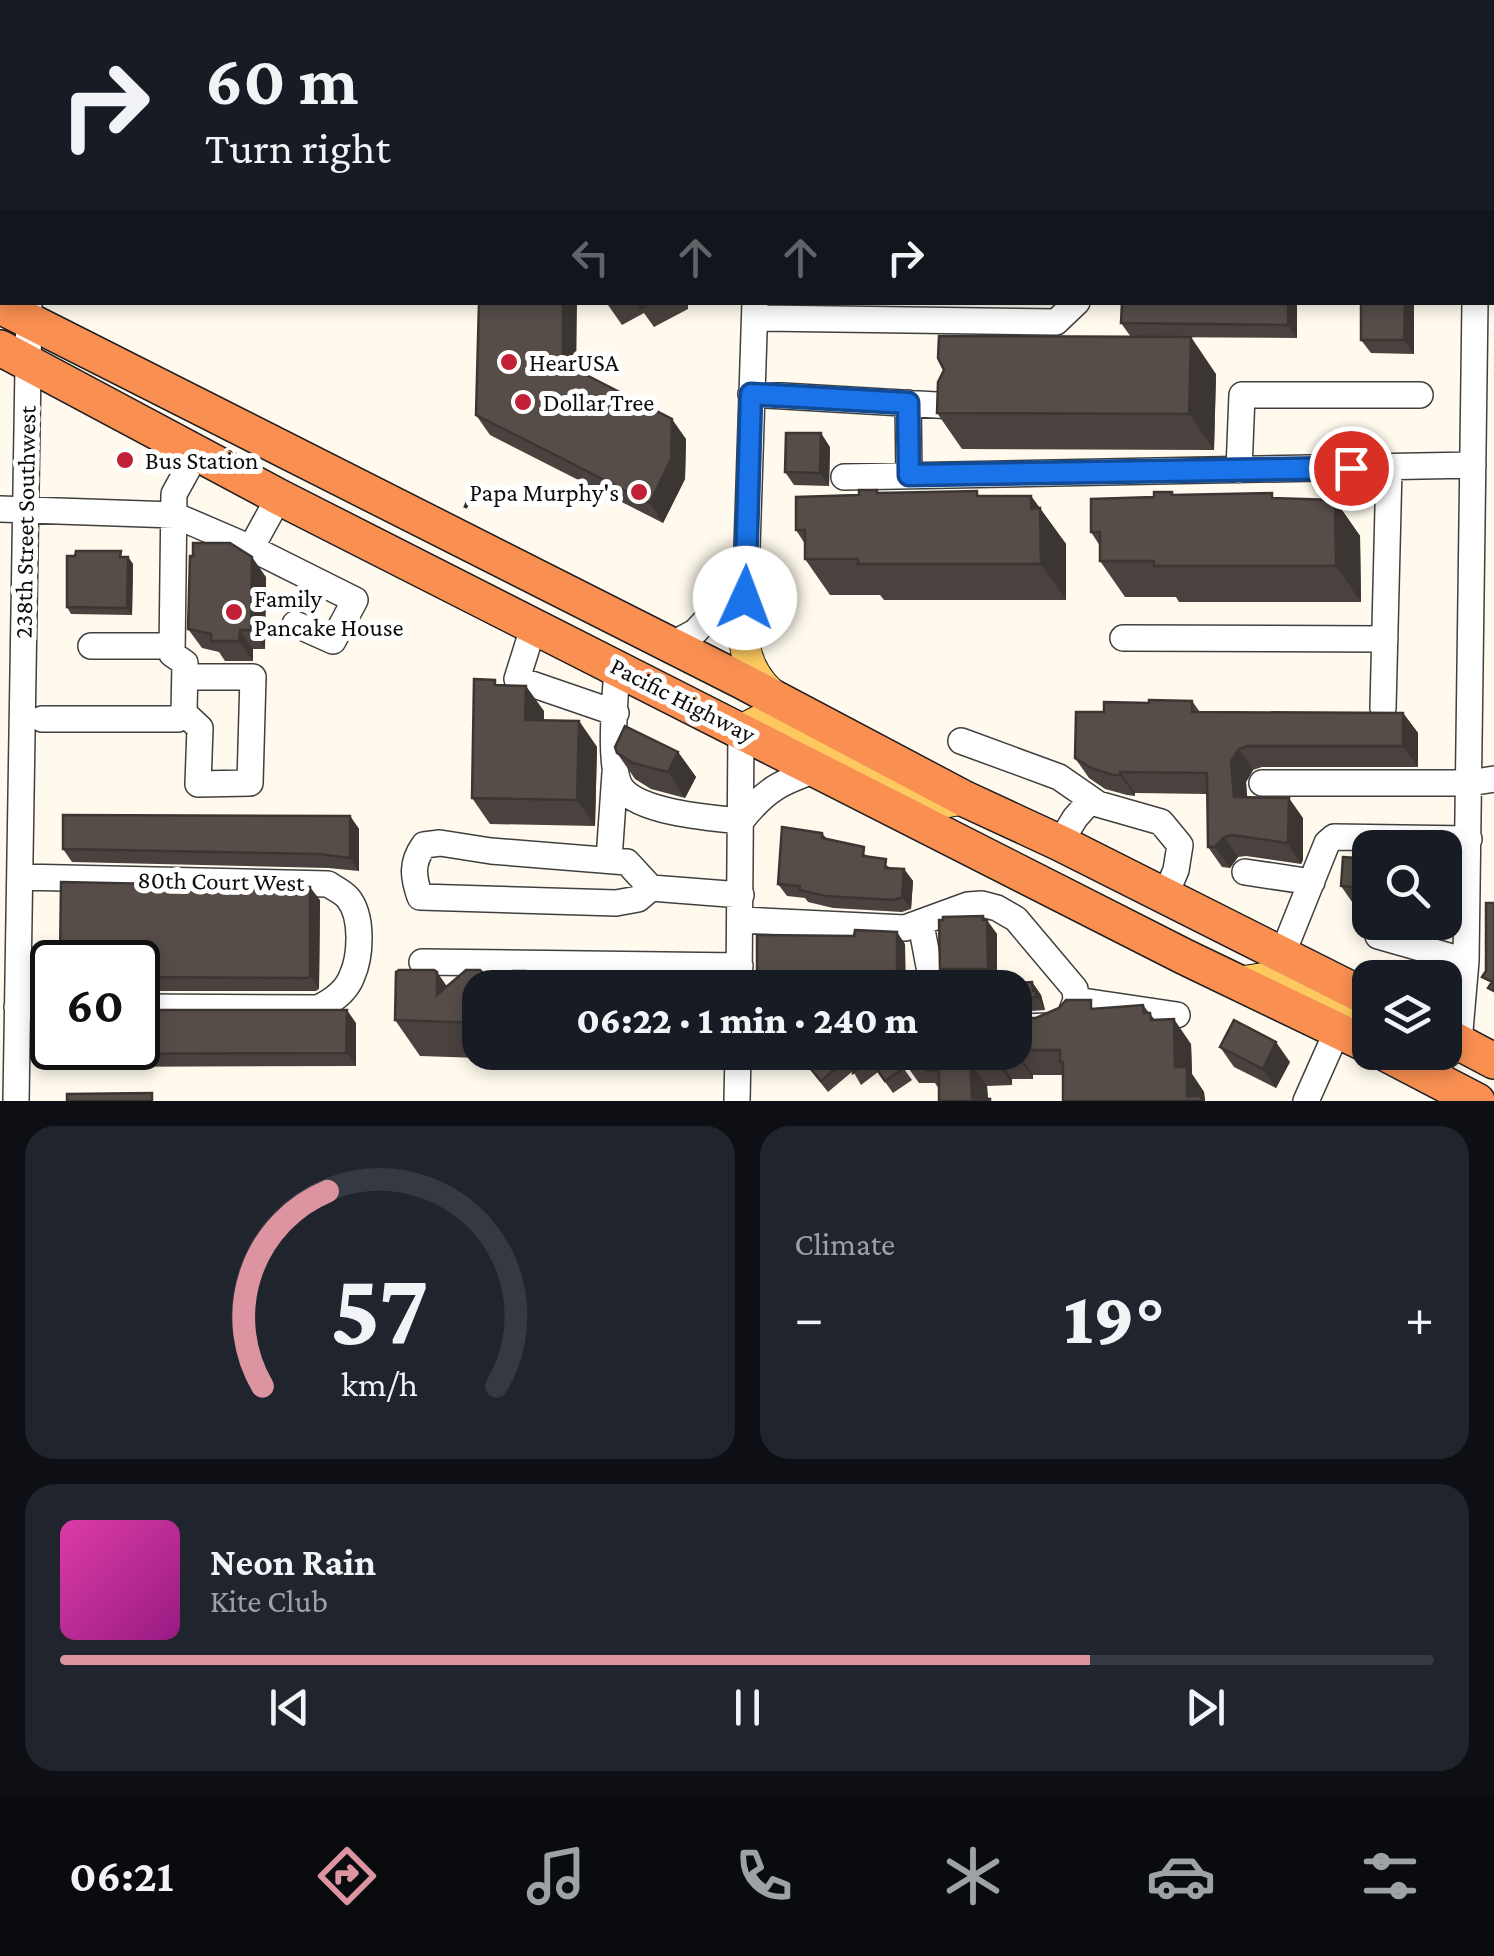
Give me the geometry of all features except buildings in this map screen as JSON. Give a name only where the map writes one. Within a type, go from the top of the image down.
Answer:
[{"type":"highway","name":"Pacific Highway","points":[[19,310],[965,799],[1352,990]]},
{"type":"highway","name":"Pacific Highway","points":[[14,356],[279,497],[1238,982],[1352,1026]]},
{"type":"highway","points":[[1462,1049],[1494,1061]]},
{"type":"highway","points":[[1417,1070],[1475,1101]]},
{"type":"main road","points":[[746,578],[746,659],[754,678],[780,702]]},
{"type":"main road","points":[[742,730],[758,721],[937,804],[965,799]]},
{"type":"street","points":[[671,645],[695,632],[746,578],[755,310],[1056,322],[1074,305]]},
{"type":"street","points":[[1462,977],[1481,875],[1468,839],[1482,781],[1483,576],[1473,465],[1484,362],[1475,305]]},
{"type":"street","name":"238th Street Southwest","points":[[16,1101],[18,1006],[9,927],[20,877],[11,698],[14,356],[19,310]]},
{"type":"street","points":[[751,394],[953,406]]},
{"type":"street","points":[[1239,470],[1242,396],[1420,395]]},
{"type":"street","points":[[908,403],[909,475]]},
{"type":"street","points":[[42,719],[178,719],[184,713],[185,663],[172,654],[174,494],[196,454]]},
{"type":"street","points":[[844,478],[1473,465]]},
{"type":"street","points":[[1383,708],[1388,468]]},
{"type":"street","points":[[251,548],[279,497]]},
{"type":"street","points":[[13,509],[174,515],[251,548],[354,600],[333,641],[295,624]]},
{"type":"street","points":[[534,626],[517,678],[616,712]]},
{"type":"street","points":[[1123,638],[1385,640]]},
{"type":"street","points":[[91,646],[172,646]]},
{"type":"street","points":[[609,859],[617,666]]},
{"type":"street","points":[[184,713],[200,728],[198,784],[250,783],[253,677],[185,677]]},
{"type":"street","points":[[739,970],[742,730]]},
{"type":"street","points":[[961,741],[1059,777],[1092,800],[1161,822],[1180,845],[1166,896]]},
{"type":"street","points":[[740,820],[758,798],[779,782],[819,769]]},
{"type":"street","points":[[615,773],[623,790],[638,799],[687,816],[740,820]]},
{"type":"street","points":[[1262,783],[1482,781]]},
{"type":"street","points":[[1060,843],[1092,800]]},
{"type":"street","points":[[1282,955],[1326,844],[1334,838],[1468,839]]},
{"type":"street","points":[[651,888],[638,899],[616,902],[420,897],[414,879],[415,857],[424,845],[440,843],[491,851],[609,859],[627,862],[651,888],[741,908],[906,928],[968,906],[998,908],[1016,919],[1075,989],[1076,1000],[1069,1018],[1053,1026],[1032,1027]]},
{"type":"street","points":[[1245,872],[1312,882]]},
{"type":"street","name":"80th Court West","points":[[20,877],[328,884],[348,898],[357,922],[358,948],[352,976],[336,999],[318,1008],[160,1008]]},
{"type":"street","points":[[922,924],[930,970]]},
{"type":"street","points":[[1392,940],[1466,961]]},
{"type":"street","points":[[422,962],[591,970]]},
{"type":"street","points":[[1076,1000],[1177,1016]]},
{"type":"street","points":[[18,1006],[30,1006]]},
{"type":"street","points":[[1306,1101],[1352,1030]]},
{"type":"street","points":[[737,1101],[738,1070]]},
{"type":"path","points":[[464,508],[471,495]]},
{"type":"place","name":"HearUSA","points":[[509,362]]},
{"type":"place","name":"Dollar Tree","points":[[523,402]]},
{"type":"place","name":"Bus Station","points":[[125,460]]},
{"type":"place","name":"Papa Murphy's","points":[[639,492]]},
{"type":"place","name":"Family Pancake House","points":[[234,612]]},
{"type":"route","points":[[745,598],[751,394],[908,403],[909,475],[1351,468]]}]
